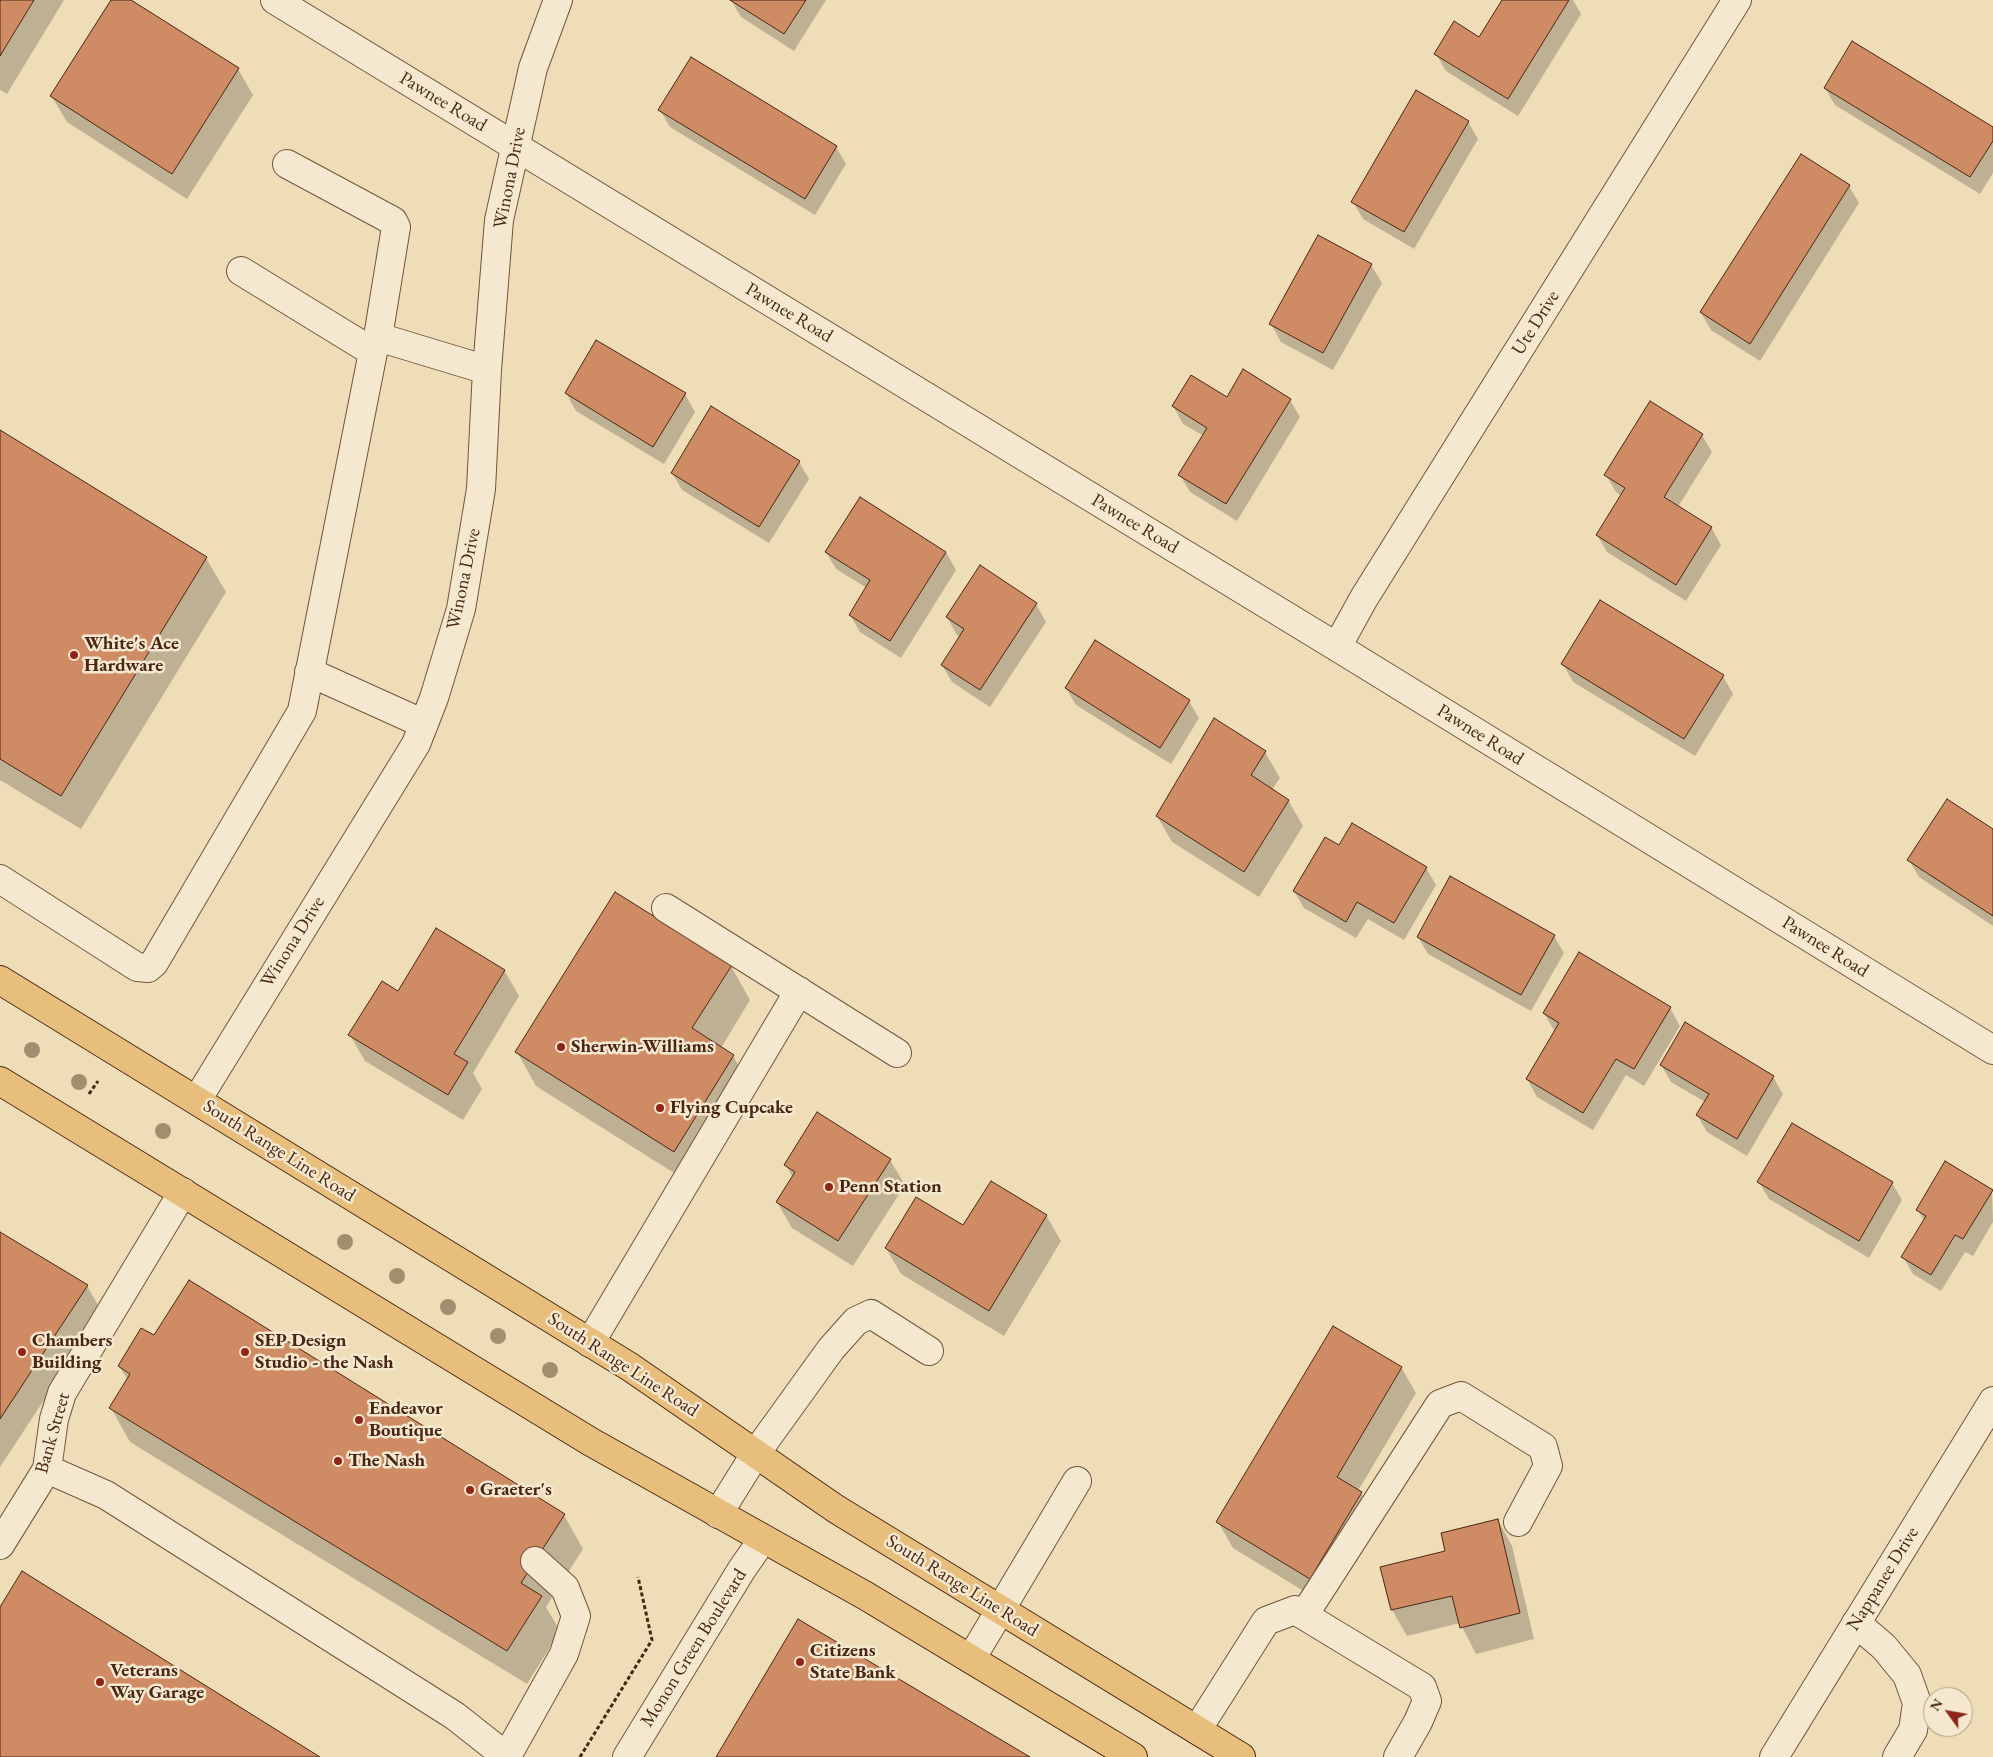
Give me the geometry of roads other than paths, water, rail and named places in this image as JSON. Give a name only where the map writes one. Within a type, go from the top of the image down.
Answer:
[{"type":"main road","name":"South Range Line Road","points":[[0,980],[630,1367],[836,1509],[1241,1757]]},
{"type":"main road","points":[[0,1081],[591,1442],[866,1596],[1133,1757]]},
{"type":"street","name":"Pawnee Road","points":[[275,0],[1337,647],[1993,1050]]},
{"type":"street","name":"Winona Drive","points":[[197,1100],[416,744],[434,698],[460,609],[482,489],[487,370],[500,220],[533,68],[558,0]]},
{"type":"street","name":"Ute Drive","points":[[1337,647],[1370,589],[1737,0]]},
{"type":"street","points":[[0,879],[137,967],[148,968],[154,963],[302,711],[376,344],[396,228],[393,221],[287,164]]},
{"type":"street","points":[[241,271],[376,344],[487,370]]},
{"type":"street","points":[[309,672],[424,724]]},
{"type":"street","points":[[666,908],[897,1053]]},
{"type":"street","points":[[590,1343],[799,991]]},
{"type":"street","name":"Bank Street","points":[[0,1545],[47,1469],[54,1418],[62,1393],[183,1192]]},
{"type":"street","points":[[718,1514],[756,1453],[831,1349],[856,1321],[872,1314],[929,1351]]},
{"type":"street","points":[[1304,1615],[1440,1404],[1461,1396],[1543,1447],[1548,1466],[1518,1522]]},
{"type":"street","name":"Nappanee Drive","points":[[1774,1757],[1993,1401]]},
{"type":"street","points":[[47,1469],[106,1495],[455,1716],[507,1757],[564,1654],[576,1616],[565,1588],[534,1561]]},
{"type":"street","points":[[971,1659],[1077,1481]]},
{"type":"street","name":"Monon Green Boulevard","points":[[627,1757],[742,1569],[763,1539]]},
{"type":"street","points":[[1197,1730],[1266,1621],[1295,1610],[1422,1687],[1427,1701],[1418,1722],[1398,1757]]},
{"type":"street","points":[[1856,1623],[1884,1647],[1907,1675],[1917,1703],[1913,1730],[1897,1757]]},
{"type":"place","name":"White's Ace Hardware","points":[[74,655]]},
{"type":"place","name":"Sherwin-Williams","points":[[561,1047]]},
{"type":"place","name":"Flying Cupcake","points":[[660,1108]]},
{"type":"place","name":"Penn Station","points":[[829,1187]]},
{"type":"place","name":"Chambers Building","points":[[22,1352]]},
{"type":"place","name":"SEP Design Studio - the Nash","points":[[245,1352]]},
{"type":"place","name":"Endeavor Boutique","points":[[359,1420]]},
{"type":"place","name":"The Nash","points":[[338,1461]]},
{"type":"place","name":"Graeter's","points":[[470,1490]]},
{"type":"place","name":"Citizens State Bank","points":[[800,1662]]},
{"type":"place","name":"Veterans Way Garage","points":[[100,1682]]}]
